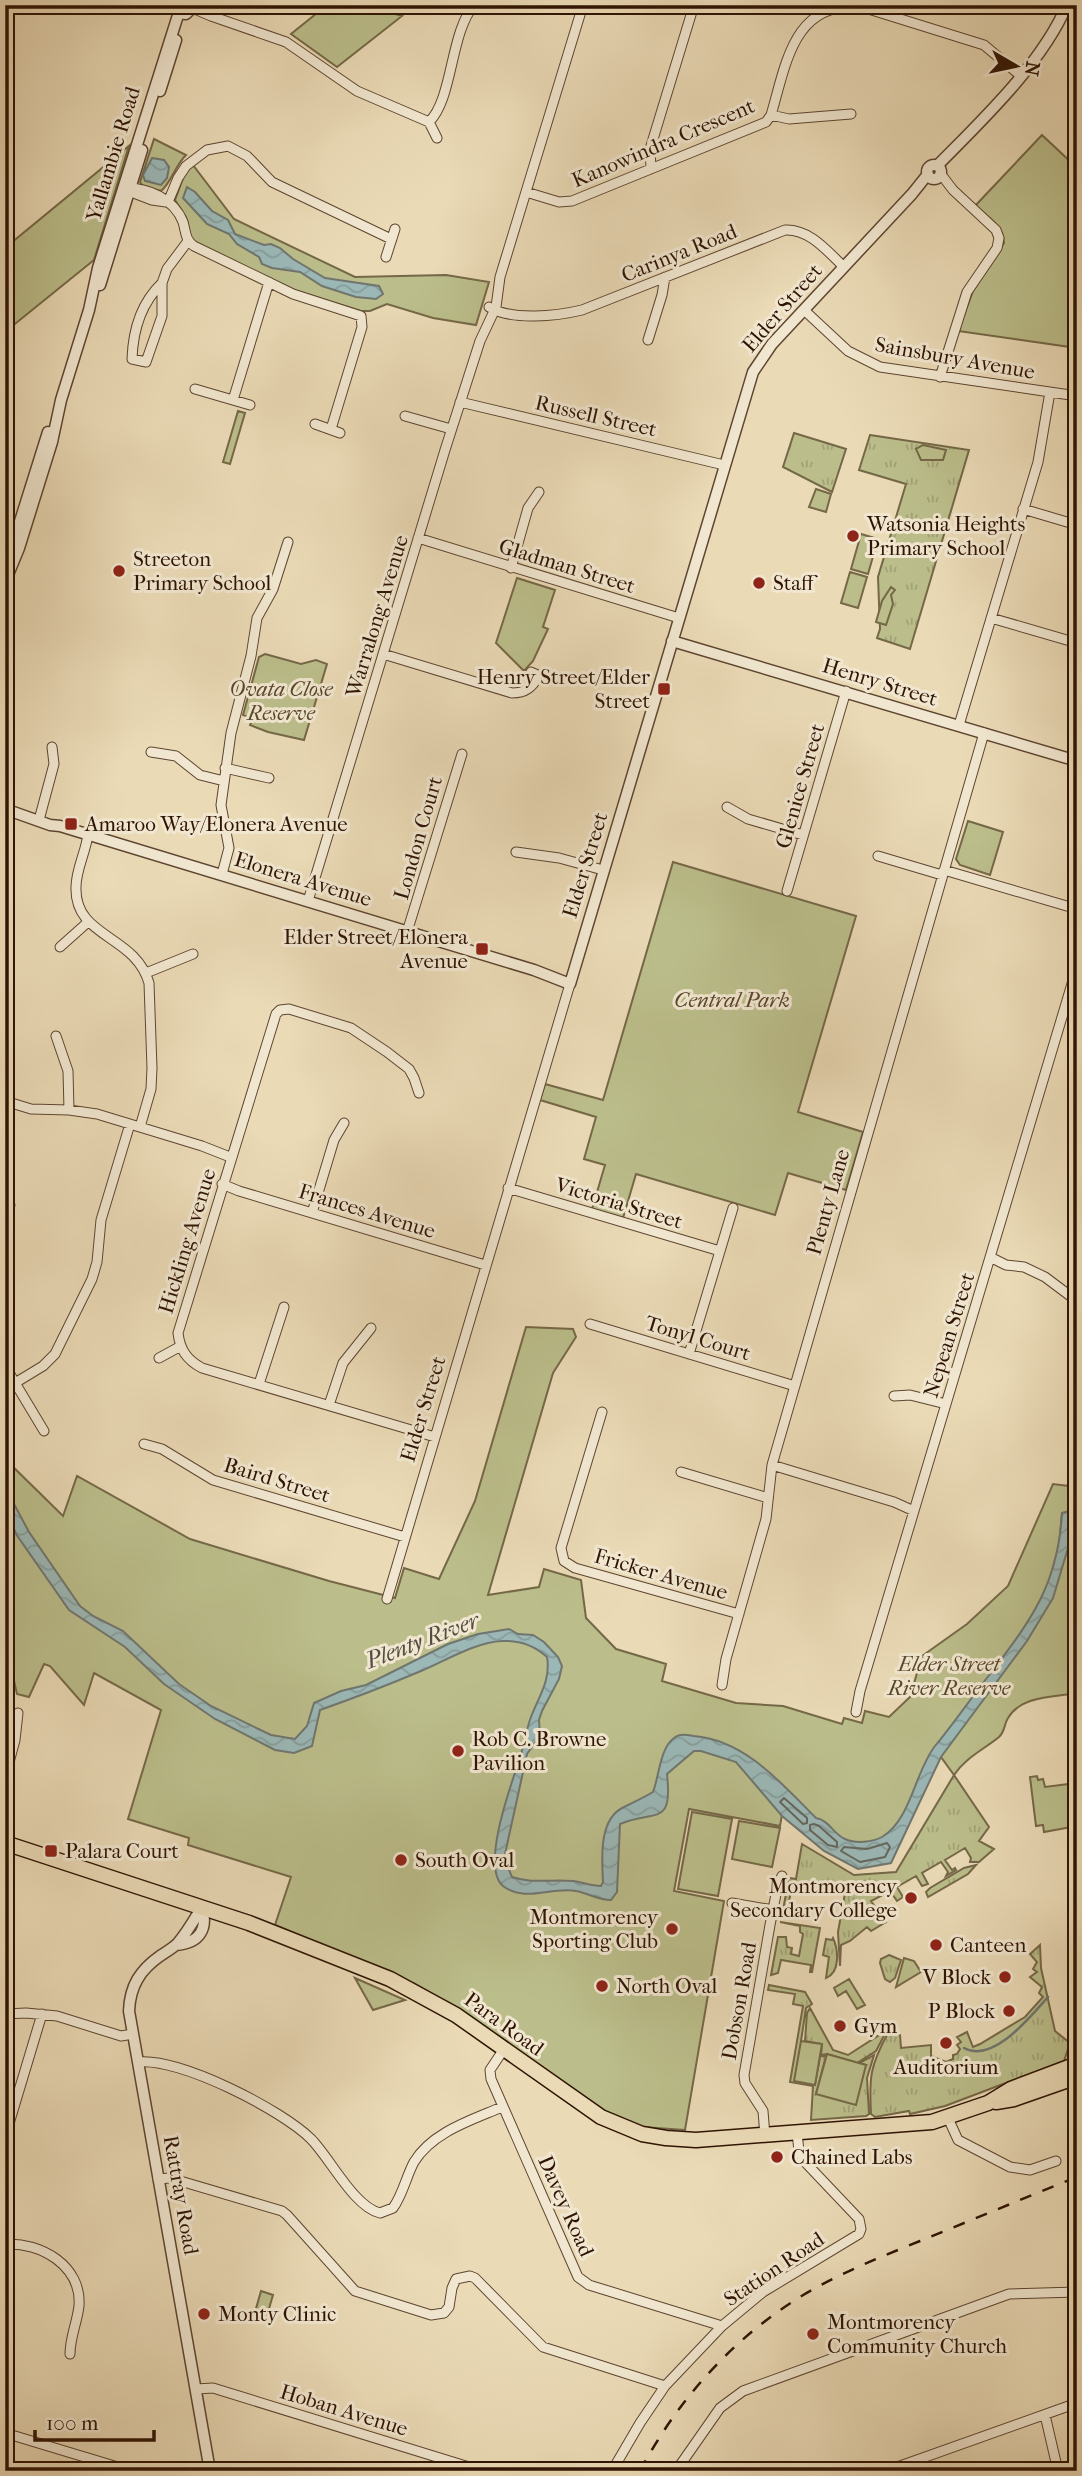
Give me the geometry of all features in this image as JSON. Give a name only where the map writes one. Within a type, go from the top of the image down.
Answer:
[{"type":"main road","name":"Para Road","points":[[5,1843],[202,1907],[337,1957],[405,1986],[443,2006],[591,2111],[632,2131],[674,2139],[711,2140],[913,2124],[948,2118],[988,2102],[1011,2089],[1077,2064]]},
{"type":"main road","name":"Para Road","points":[[988,2102],[1014,2099],[1077,2077]]},
{"type":"street","points":[[429,122],[438,110],[463,23],[474,5]]},
{"type":"street","name":"Warralong Avenue","points":[[308,901],[451,429],[480,341],[494,308],[500,278],[583,5]]},
{"type":"street","points":[[651,169],[649,153],[694,5]]},
{"type":"street","name":"Elder Street","points":[[387,1599],[754,372],[772,344],[912,194],[935,174],[954,149],[1021,76],[1048,42],[1067,5]]},
{"type":"street","name":"Kanowindra Crescent","points":[[526,192],[559,202],[572,201],[762,124],[771,116],[797,35],[803,26],[817,15],[840,6],[869,9],[984,44],[1021,76]]},
{"type":"street","points":[[185,10],[286,41],[357,91],[429,122],[437,138]]},
{"type":"street","name":"Yallambie Road","points":[[5,580],[12,538],[52,442],[61,400],[89,310],[105,270],[127,189],[185,10]]},
{"type":"street","points":[[771,116],[789,119],[851,114]]},
{"type":"street","points":[[167,202],[186,166],[207,150],[228,146],[247,156],[272,182],[391,239]]},
{"type":"street","points":[[935,174],[996,230],[999,241],[963,301],[940,377]]},
{"type":"street","points":[[127,189],[156,193],[167,202],[181,218],[188,241],[194,246],[299,296],[358,314],[362,318],[336,431],[315,424]]},
{"type":"street","points":[[386,257],[395,229]]},
{"type":"street","name":"Carinya Road","points":[[494,308],[515,314],[548,316],[572,313],[778,232],[791,230],[809,236],[844,267]]},
{"type":"street","points":[[162,283],[162,316],[146,362],[132,359],[134,336],[145,304],[162,283],[167,269],[188,241]]},
{"type":"street","points":[[648,341],[665,278]]},
{"type":"street","points":[[233,400],[269,282]]},
{"type":"street","name":"Sainsbury Avenue","points":[[804,310],[841,345],[861,359],[889,369],[1077,396]]},
{"type":"street","points":[[195,388],[250,405]]},
{"type":"street","points":[[959,725],[1043,439],[1050,392]]},
{"type":"street","name":"Russell Street","points":[[460,402],[724,465]]},
{"type":"street","points":[[405,416],[451,429]]},
{"type":"street","points":[[511,568],[528,508],[539,492]]},
{"type":"street","points":[[1023,509],[1077,525]]},
{"type":"street","name":"Gladman Street","points":[[417,540],[679,618]]},
{"type":"street","points":[[222,874],[229,848],[221,814],[231,733],[256,624],[273,589],[288,542]]},
{"type":"street","points":[[991,618],[1077,643]]},
{"type":"street","name":"Henry Street","points":[[672,641],[1077,761]]},
{"type":"street","points":[[383,654],[512,692],[530,688],[539,676]]},
{"type":"street","name":"Glenice Street","points":[[787,891],[846,691]]},
{"type":"street","name":"Plenty Lane","points":[[722,1685],[726,1659],[766,1519],[772,1465],[984,733]]},
{"type":"street","points":[[41,820],[54,764],[52,747]]},
{"type":"street","points":[[151,752],[176,756],[197,774],[224,781]]},
{"type":"street","name":"London Court","points":[[407,932],[462,754]]},
{"type":"street","points":[[225,768],[269,778]]},
{"type":"street","points":[[727,807],[748,818],[803,835]]},
{"type":"street","name":"Elonera Avenue","points":[[5,809],[50,825],[88,834],[570,980]]},
{"type":"street","points":[[88,834],[76,888],[78,903],[88,922],[128,949],[146,973],[150,996],[152,1068],[151,1089],[140,1127]]},
{"type":"street","points":[[516,852],[559,858],[603,870]]},
{"type":"street","points":[[878,856],[1077,909]]},
{"type":"street","points":[[60,947],[88,922]]},
{"type":"street","points":[[146,973],[192,954]]},
{"type":"street","name":"Nepean Street","points":[[856,1712],[860,1690],[1077,967]]},
{"type":"street","name":"Hickling Avenue","points":[[419,1093],[409,1069],[356,1031],[280,1010],[273,1019],[179,1325],[181,1346],[188,1359],[195,1364],[435,1437]]},
{"type":"street","points":[[56,1036],[68,1071],[69,1110]]},
{"type":"street","points":[[5,1101],[31,1109],[97,1114],[231,1154]]},
{"type":"street","points":[[15,1383],[43,1366],[55,1354],[92,1279],[97,1262],[101,1220],[130,1124]]},
{"type":"street","points":[[312,1213],[334,1140],[344,1124]]},
{"type":"street","name":"Frances Avenue","points":[[221,1186],[485,1265]]},
{"type":"street","name":"Victoria Street","points":[[508,1188],[720,1251]]},
{"type":"street","points":[[690,1354],[733,1208]]},
{"type":"street","points":[[990,1257],[1006,1265],[1024,1267],[1045,1277],[1077,1301]]},
{"type":"street","points":[[258,1384],[284,1307]]},
{"type":"street","name":"Tonyl Court","points":[[590,1324],[795,1385]]},
{"type":"street","points":[[329,1405],[343,1363],[371,1328]]},
{"type":"street","points":[[159,1358],[181,1346]]},
{"type":"street","points":[[5,1367],[44,1430]]},
{"type":"street","points":[[894,1396],[911,1395],[946,1404]]},
{"type":"street","name":"Fricker Avenue","points":[[602,1412],[561,1548],[564,1561],[575,1568],[739,1614]]},
{"type":"street","name":"Baird Street","points":[[144,1444],[162,1449],[213,1480],[405,1537]]},
{"type":"street","points":[[772,1465],[915,1508]]},
{"type":"street","points":[[681,1472],[768,1498]]},
{"type":"street","points":[[5,1777],[15,1740],[18,1713]]},
{"type":"street","name":"Dobson Road","points":[[765,2136],[763,2111],[744,2078],[778,1884],[782,1876]]},
{"type":"street","points":[[732,1903],[774,1910]]},
{"type":"street","name":"Rattray Road","points":[[202,1907],[206,1921],[201,1933],[187,1944],[176,1945],[148,1965],[130,1995],[129,2011],[210,2471]]},
{"type":"street","points":[[5,2014],[42,2014],[121,2036],[133,2034]]},
{"type":"street","points":[[5,2137],[42,2014]]},
{"type":"street","points":[[1077,2044],[1077,2058]]},
{"type":"street","name":"Davey Road","points":[[504,2049],[490,2073],[502,2107],[582,2281],[722,2326]]},
{"type":"street","points":[[138,2062],[149,2061],[183,2068],[254,2102],[310,2137],[354,2193],[368,2207],[380,2213],[388,2211],[398,2202],[422,2152],[444,2133],[502,2107]]},
{"type":"street","points":[[948,2118],[955,2136],[961,2142],[1010,2167],[1030,2170],[1056,2161]]},
{"type":"street","name":"Station Road","points":[[612,2471],[665,2386],[722,2326],[763,2292],[855,2238],[861,2229],[855,2214],[801,2157],[797,2133]]},
{"type":"street","points":[[158,2179],[170,2178],[282,2211],[355,2291],[431,2315],[440,2315],[449,2307],[456,2279],[470,2276],[543,2347],[665,2386]]},
{"type":"street","points":[[5,2244],[18,2244],[46,2252],[56,2258],[73,2276],[79,2304],[70,2339],[70,2354]]},
{"type":"street","points":[[676,2471],[720,2408],[727,2400],[743,2391],[1009,2294],[1077,2292]]},
{"type":"street","name":"Hoban Avenue","points":[[196,2389],[213,2388],[482,2471]]},
{"type":"street","points":[[886,2471],[1077,2403]]},
{"type":"street","points":[[1045,2415],[1058,2471]]},
{"type":"street","points":[[5,2433],[131,2471]]},
{"type":"green space","points":[[327,5],[392,5],[386,11],[402,16],[337,67],[291,34]]},
{"type":"green space","points":[[1042,135],[1074,165],[1077,162],[1077,348],[958,331],[973,291],[1004,243],[998,226],[975,206]]},
{"type":"green space","points":[[154,139],[186,155],[161,191],[143,186],[140,182]]},
{"type":"green space","points":[[129,146],[94,260],[5,332],[5,248]]},
{"type":"green space","points":[[193,165],[234,219],[355,277],[446,275],[489,282],[476,325],[433,318],[387,304],[370,311],[361,311],[294,290],[195,243],[191,239],[187,220],[175,200],[185,173]]},
{"type":"green space","points":[[238,411],[245,413],[230,464],[223,462]]},
{"type":"green space","points":[[794,433],[846,449],[832,492],[783,467]]},
{"type":"green space","points":[[870,435],[969,450],[910,649],[877,638],[880,629],[878,577],[906,484],[859,470]]},
{"type":"green space","points":[[923,445],[946,450],[943,460],[921,460],[916,449]]},
{"type":"green space","points":[[816,489],[831,494],[826,512],[809,507]]},
{"type":"green space","points":[[861,534],[878,539],[868,574],[851,569]]},
{"type":"green space","points":[[850,572],[867,577],[858,608],[841,603]]},
{"type":"green space","points":[[517,578],[555,590],[543,627],[548,629],[533,661],[524,671],[496,643]]},
{"type":"green space","points":[[891,587],[895,590],[891,595],[893,604],[886,625],[876,622],[882,601]]},
{"type":"green space","name":"Ovata Close Reserve","points":[[265,654],[301,664],[316,660],[327,664],[304,740],[250,725],[253,719],[243,715],[259,657]]},
{"type":"green space","points":[[968,821],[1003,832],[990,875],[960,865],[956,859]]},
{"type":"green space","name":"Central Park","points":[[673,862],[856,916],[798,1112],[863,1132],[846,1190],[788,1173],[775,1215],[636,1174],[623,1218],[592,1209],[605,1165],[584,1159],[596,1117],[540,1100],[545,1084],[603,1100]]},
{"type":"green space","name":"Elder Street River Reserve","points":[[526,1327],[573,1329],[576,1337],[553,1373],[488,1595],[539,1587],[544,1569],[581,1580],[586,1618],[616,1649],[666,1664],[662,1681],[736,1703],[783,1706],[842,1724],[844,1718],[862,1723],[865,1711],[889,1717],[910,1697],[922,1656],[967,1624],[1008,1586],[1053,1484],[1077,1487],[1077,1510],[1062,1513],[1059,1546],[1039,1605],[1025,1629],[940,1742],[937,1752],[1035,1620],[1077,1516],[1077,1708],[1070,1709],[1071,1694],[1036,1699],[1020,1706],[1008,1718],[1001,1735],[969,1759],[954,1775],[938,1753],[902,1825],[857,1854],[784,1803],[780,1826],[689,1809],[674,1891],[724,1901],[685,2130],[643,2127],[609,2115],[469,2016],[415,1984],[275,1925],[291,1877],[188,1845],[189,1838],[128,1819],[161,1710],[94,1673],[84,1705],[50,1666],[44,1664],[29,1697],[17,1694],[8,1655],[5,1654],[5,1459],[63,1516],[77,1476],[190,1539],[329,1581],[395,1598],[404,1568],[439,1579],[475,1501]]},
{"type":"green space","points":[[954,1775],[989,1827],[979,1841],[994,1849],[979,1862],[970,1862],[971,1858],[965,1848],[945,1860],[952,1870],[956,1870],[946,1876],[948,1872],[941,1862],[922,1873],[928,1884],[922,1886],[916,1876],[897,1887],[903,1897],[897,1901],[890,1891],[871,1901],[886,1922],[871,1931],[867,1927],[841,1945],[840,1966],[838,1932],[845,1893],[792,1884],[788,1908],[783,1910],[789,1878],[796,1879],[802,1844],[854,1875],[896,1872]]},
{"type":"green space","points":[[1037,1776],[1038,1780],[1043,1779],[1045,1787],[1077,1783],[1077,1826],[1044,1832],[1043,1825],[1036,1826],[1030,1777]]},
{"type":"green space","points":[[692,1812],[732,1819],[718,1896],[678,1889]]},
{"type":"green space","points":[[739,1821],[780,1828],[772,1867],[732,1859]]},
{"type":"green space","points":[[976,1865],[968,1874],[928,1897],[926,1892],[930,1888],[964,1868]]},
{"type":"green space","points":[[780,1922],[820,1928],[812,1972],[811,1965],[781,1960],[778,1973],[771,1975],[778,1937],[786,1937],[787,1947],[792,1948],[791,1954],[799,1956],[803,1934],[800,1932],[800,1926]]},
{"type":"green space","points":[[833,1938],[837,1954],[836,1966],[826,1978],[829,1957],[823,1955],[826,1939]]},
{"type":"green space","points":[[1040,1945],[1041,1968],[1055,2031],[1070,2043],[1064,2061],[945,2106],[910,2114],[909,2111],[875,2117],[871,2114],[872,2072],[877,2054],[888,2033],[900,2035],[901,2048],[931,2045],[931,2056],[946,2062],[953,2059],[953,2055],[960,2049],[957,2045],[961,2042],[957,2037],[967,2032],[973,2047],[980,2044],[1025,2017],[1043,1997],[1039,1993],[1042,1987],[1030,1977],[1037,1972],[1033,1969],[1037,1962],[1030,1954]]},
{"type":"green space","points":[[889,1955],[901,1960],[895,1978],[890,1982],[885,1979],[880,1963],[881,1959]]},
{"type":"green space","points":[[904,1958],[914,1961],[921,1972],[896,1987]]},
{"type":"green space","points":[[355,1978],[405,2000],[373,2010]]},
{"type":"green space","points":[[849,1979],[865,2005],[857,2009],[846,1991],[838,1996],[834,1988]]},
{"type":"green space","points":[[769,1985],[805,1992],[812,2004],[806,2008],[801,2041],[815,2084],[820,2056],[826,2056],[816,2094],[866,2065],[860,2063],[874,2055],[867,2078],[869,2114],[811,2120],[813,2086],[790,2082],[803,2006],[793,2004],[795,1994],[768,1990]]},
{"type":"green space","points":[[810,2008],[833,2050],[848,2055],[887,2030],[876,2051],[857,2063],[827,2054],[821,2055],[822,2044],[805,2041],[807,2013]]},
{"type":"green space","points":[[801,2041],[822,2044],[815,2085],[794,2081]]},
{"type":"green space","points":[[827,2054],[866,2065],[856,2105],[816,2094]]},
{"type":"green space","points":[[261,2291],[273,2295],[265,2322],[253,2319]]},
{"type":"water","points":[[152,158],[164,160],[169,167],[167,178],[161,185],[145,181],[143,175]]},
{"type":"water","points":[[187,187],[212,211],[228,220],[235,234],[280,248],[325,278],[379,286],[383,294],[376,299],[356,297],[322,286],[300,272],[262,264],[259,257],[237,244],[229,234],[207,224],[183,198]]},
{"type":"water","points":[[5,1494],[80,1606],[93,1616],[123,1631],[179,1684],[211,1706],[271,1735],[295,1739],[307,1726],[314,1703],[341,1691],[366,1685],[448,1644],[478,1634],[509,1629],[518,1634],[533,1635],[544,1642],[558,1657],[562,1666],[559,1679],[539,1720],[540,1736],[527,1754],[505,1854],[506,1863],[512,1877],[520,1879],[573,1881],[601,1886],[603,1840],[610,1821],[624,1807],[653,1792],[666,1749],[676,1736],[681,1735],[712,1739],[746,1755],[776,1778],[816,1818],[821,1819],[841,1837],[859,1842],[882,1837],[900,1819],[928,1756],[1018,1636],[1040,1600],[1055,1560],[1062,1513],[1077,1509],[1077,1530],[1068,1548],[1053,1598],[1027,1641],[941,1757],[891,1863],[858,1869],[824,1851],[782,1816],[736,1762],[694,1751],[667,1774],[668,1791],[664,1810],[659,1814],[620,1824],[617,1892],[611,1900],[567,1890],[520,1893],[503,1886],[497,1876],[496,1843],[500,1824],[529,1722],[544,1688],[547,1673],[547,1657],[537,1649],[521,1642],[509,1641],[471,1648],[421,1671],[320,1710],[312,1746],[294,1753],[275,1750],[215,1719],[164,1684],[125,1647],[69,1610],[16,1534],[5,1507]]},
{"type":"waterway","points":[[964,2048],[975,2051],[999,2044],[1022,2026],[1048,1997]]},
{"type":"railway","points":[[640,2471],[671,2420],[708,2374],[752,2332],[800,2297],[858,2267],[1077,2177]]},
{"type":"place","name":"Watsonia Heights Primary School","points":[[853,536]]},
{"type":"place","name":"Streeton Primary School","points":[[119,571]]},
{"type":"place","name":"Staff","points":[[759,583]]},
{"type":"place","name":"Henry Street/Elder Street","points":[[664,689]]},
{"type":"place","name":"Amaroo Way/Elonera Avenue","points":[[71,824]]},
{"type":"place","name":"Elder Street/Elonera Avenue","points":[[482,949]]},
{"type":"place","name":"Rob C. Browne Pavilion","points":[[458,1751]]},
{"type":"place","name":"Palara Court","points":[[51,1851]]},
{"type":"place","name":"South Oval","points":[[401,1860]]},
{"type":"place","name":"Montmorency Secondary College","points":[[911,1898]]},
{"type":"place","name":"Montmorency Sporting Club","points":[[672,1929]]},
{"type":"place","name":"Canteen","points":[[936,1945]]},
{"type":"place","name":"V Block","points":[[1005,1977]]},
{"type":"place","name":"North Oval","points":[[602,1986]]},
{"type":"place","name":"P Block","points":[[1009,2011]]},
{"type":"place","name":"Gym","points":[[840,2026]]},
{"type":"place","name":"Auditorium","points":[[946,2043]]},
{"type":"place","name":"Chained Labs","points":[[777,2157]]},
{"type":"place","name":"Monty Clinic","points":[[204,2314]]},
{"type":"place","name":"Montmorency Community Church","points":[[813,2334]]},
{"type":"water label","name":"Plenty River","points":[[422,1640]]}]
